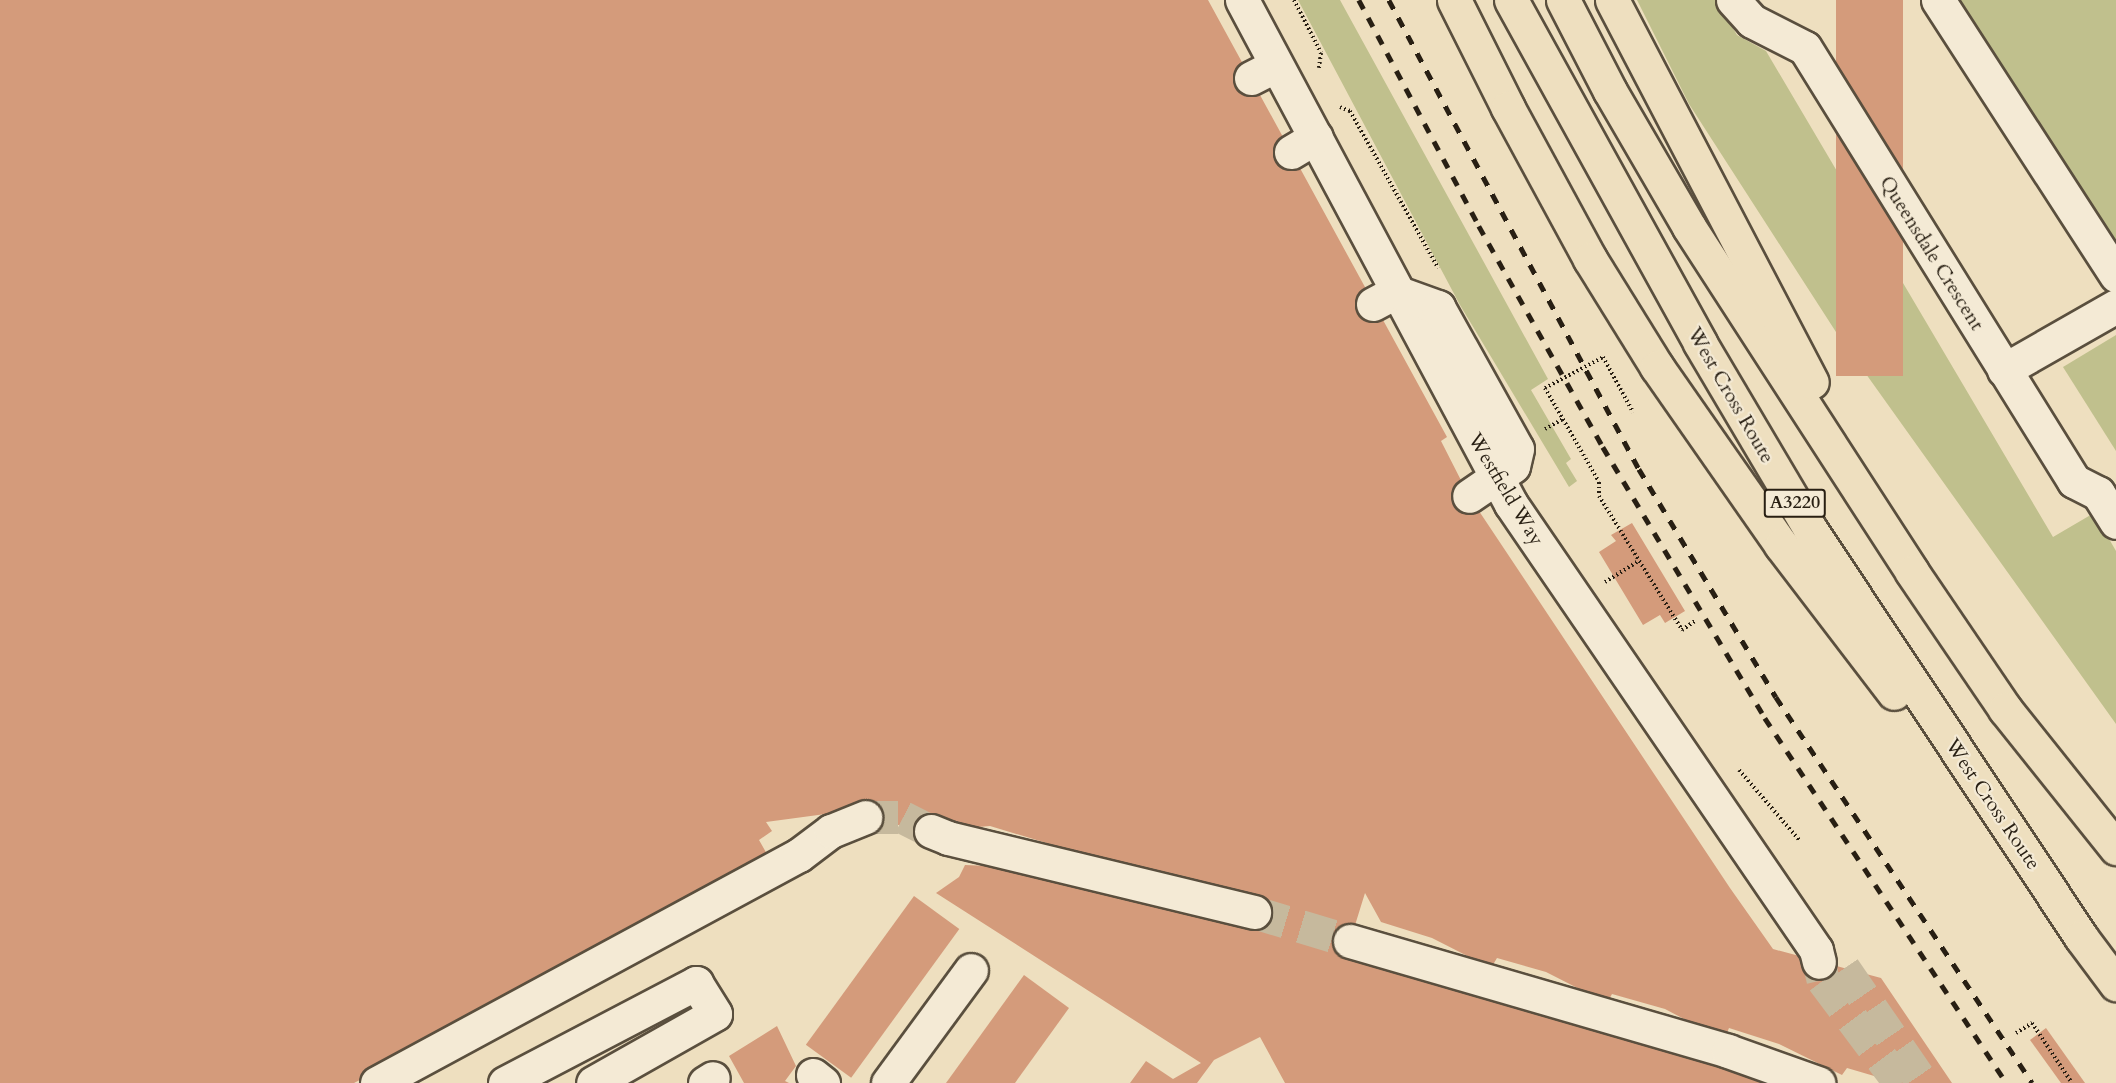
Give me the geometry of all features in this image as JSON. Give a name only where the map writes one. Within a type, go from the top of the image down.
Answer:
[{"type":"highway","name":"A3220","points":[[1454,0],[1508,108],[1590,259],[1657,367],[1781,544],[2081,938]]},
{"type":"highway","name":"West Cross Route","points":[[1511,0],[1689,323],[1810,529],[2081,938],[2116,984]]},
{"type":"highway","name":"A3220","points":[[1563,0],[1610,91],[1689,227],[1912,572],[2005,709],[2116,848]]},
{"type":"highway","name":"A3220","points":[[1612,0],[1912,572]]},
{"type":"street","name":"Westfield Way","points":[[1242,0],[1263,71],[1385,298],[1497,478],[1826,960]]},
{"type":"street","name":"Queensdale Crescent","points":[[1733,0],[1752,21],[1805,48],[2074,481],[2098,493],[2116,522]]},
{"type":"street","points":[[1938,0],[2116,275]]},
{"type":"street","points":[[2004,370],[2116,306]]},
{"type":"street","points":[[1469,496],[1497,478]]},
{"type":"street","points":[[377,1083],[799,855],[831,831],[865,817]]},
{"type":"street","points":[[931,831],[948,838],[1254,912]]},
{"type":"street","points":[[1350,941],[1728,1051],[1818,1083]]},
{"type":"street","points":[[888,1083],[971,970]]},
{"type":"street","points":[[506,1083],[696,983],[715,1014],[593,1083]]},
{"type":"path","points":[[1294,0],[1321,53],[1317,76]]},
{"type":"path","points":[[1330,103],[1350,111],[1443,278]]},
{"type":"path","points":[[1633,412],[1602,357],[1545,388],[1599,482],[1599,496],[1682,630],[1695,621]]},
{"type":"path","points":[[1536,434],[1563,419]]},
{"type":"path","points":[[1613,577],[1639,561]]},
{"type":"path","points":[[2016,1033],[2032,1023],[2072,1083]]},
{"type":"green space","points":[[1298,0],[1340,0],[1548,379],[1531,390],[1571,459],[1566,463],[1577,481],[1569,487],[1460,305]]},
{"type":"green space","points":[[1637,0],[1716,0],[1737,35],[1766,51],[2053,537],[2094,513],[2116,551],[2116,724],[1836,332],[1689,104]]},
{"type":"green space","points":[[1957,0],[2116,0],[2116,250]]},
{"type":"green space","points":[[2116,335],[2116,451],[2063,367]]},
{"type":"building","points":[[0,0],[1208,0],[1447,437],[1441,441],[1469,496],[1730,888],[1773,949],[1881,978],[1952,1083],[1898,1083],[1847,1068],[1842,1075],[1779,1044],[1729,1028],[1724,1040],[1665,1009],[1612,994],[1607,1003],[1546,972],[1497,958],[1491,968],[1432,938],[1381,922],[1365,893],[1347,951],[1448,988],[1664,1040],[1771,1083],[1285,1083],[1260,1037],[1214,1060],[1197,1083],[1130,1083],[1146,1061],[1173,1079],[1201,1063],[936,893],[959,877],[965,865],[1032,868],[1255,906],[990,826],[931,831],[833,813],[766,822],[772,831],[759,840],[772,863],[354,1083],[0,1083]]},
{"type":"building","points":[[1836,0],[1903,0],[1903,376],[1836,376]]},
{"type":"building","points":[[1632,523],[1685,611],[1665,623],[1660,615],[1643,625],[1599,552],[1616,541],[1611,535]]},
{"type":"building","points":[[914,896],[959,929],[851,1078],[806,1045]]},
{"type":"building","points":[[1024,975],[1069,1008],[1015,1083],[946,1083]]},
{"type":"building","points":[[777,1026],[796,1066],[785,1081],[789,1083],[744,1083],[729,1056]]},
{"type":"building","points":[[2046,1028],[2085,1083],[2061,1083],[2030,1040]]},
{"type":"tunnel","points":[[865,817],[903,817],[931,831]]},
{"type":"tunnel","points":[[1254,912],[1350,941]]},
{"type":"tunnel","points":[[1819,962],[1823,980],[1900,1083]]},
{"type":"tunnel","points":[[1844,968],[1923,1083]]},
{"type":"railway","points":[[1359,0],[1479,226],[1603,447],[1765,718],[2007,1083]]},
{"type":"railway","points":[[1389,0],[1639,469],[1776,697],[2032,1083]]}]
